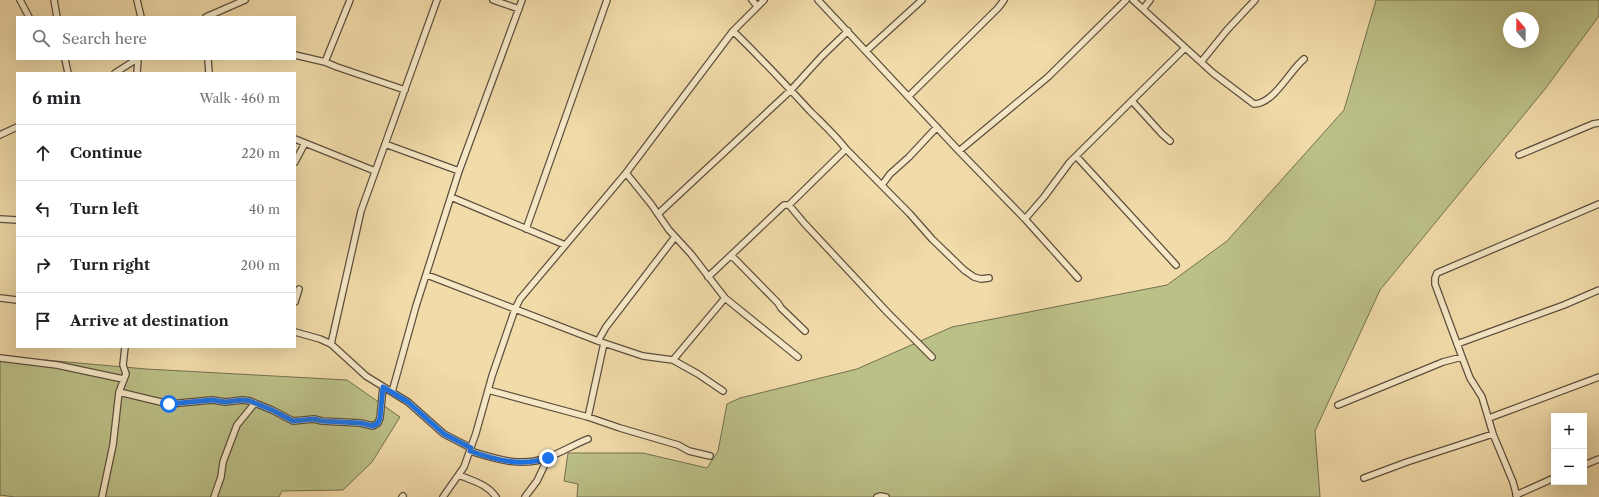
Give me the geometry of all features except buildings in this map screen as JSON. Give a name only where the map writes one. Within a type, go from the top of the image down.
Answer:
[{"type":"street","points":[[20,0],[28,16]]},
{"type":"street","points":[[54,0],[57,16]]},
{"type":"street","points":[[137,0],[141,16]]},
{"type":"street","points":[[208,16],[245,0]]},
{"type":"street","points":[[326,62],[350,0]]},
{"type":"street","points":[[331,344],[361,211],[437,0]]},
{"type":"street","points":[[493,0],[519,9]]},
{"type":"street","points":[[392,392],[416,306],[459,172],[522,0]]},
{"type":"street","points":[[526,229],[607,0]]},
{"type":"street","points":[[752,0],[757,6]]},
{"type":"street","points":[[443,497],[464,467],[515,309],[520,299],[626,173],[733,31],[764,0]]},
{"type":"street","points":[[818,0],[959,151],[1025,219],[1078,278]]},
{"type":"street","points":[[866,51],[922,0]]},
{"type":"street","points":[[909,96],[998,8],[1004,0]]},
{"type":"street","points":[[959,151],[1048,77],[1126,0]]},
{"type":"street","points":[[1133,0],[1213,73],[1254,104],[1260,104],[1268,98],[1304,59]]},
{"type":"street","points":[[1142,9],[1150,0]]},
{"type":"street","points":[[1201,62],[1227,30],[1255,0]]},
{"type":"street","points":[[733,31],[760,56],[836,136],[846,149],[932,239],[964,270],[974,277],[981,279],[989,278]]},
{"type":"street","points":[[658,214],[791,90],[822,56],[848,31]]},
{"type":"street","points":[[1025,219],[1044,197],[1065,167],[1185,48]]},
{"type":"street","points":[[296,55],[326,62],[405,90]]},
{"type":"street","points":[[64,60],[68,72]]},
{"type":"street","points":[[117,72],[136,60]]},
{"type":"street","points":[[137,72],[138,60]]},
{"type":"street","points":[[208,60],[208,72]]},
{"type":"street","points":[[1132,101],[1170,141]]},
{"type":"street","points":[[1519,155],[1593,124],[1599,123]]},
{"type":"street","points":[[0,135],[16,127]]},
{"type":"street","points":[[882,185],[890,174],[909,157],[937,127]]},
{"type":"street","points":[[296,139],[375,171]]},
{"type":"street","points":[[296,160],[305,143]]},
{"type":"street","points":[[385,144],[459,172]]},
{"type":"street","points":[[708,277],[784,205],[789,205],[846,149]]},
{"type":"street","points":[[1076,156],[1176,266]]},
{"type":"street","points":[[626,173],[675,237],[691,254],[725,298],[798,357]]},
{"type":"street","points":[[451,197],[565,245]]},
{"type":"street","points":[[1551,479],[1516,496],[1513,482],[1493,434],[1480,392],[1470,378],[1434,278],[1437,273],[1599,204]]},
{"type":"street","points":[[789,205],[883,308],[932,357]]},
{"type":"street","points":[[0,219],[16,220]]},
{"type":"street","points":[[588,417],[601,342],[606,327],[675,237]]},
{"type":"street","points":[[731,255],[805,331]]},
{"type":"street","points":[[427,275],[601,342],[643,356],[673,360],[698,374],[723,391]]},
{"type":"street","points":[[296,299],[299,289]]},
{"type":"street","points":[[1457,344],[1564,305],[1599,290]]},
{"type":"street","points":[[0,298],[16,300]]},
{"type":"street","points":[[673,360],[725,298]]},
{"type":"street","points":[[296,332],[320,339],[331,344],[366,376],[408,402],[444,434],[470,450],[493,459],[519,463],[538,461],[548,458],[588,439]]},
{"type":"street","points":[[102,497],[113,445],[119,392],[126,374],[123,365],[125,348]]},
{"type":"street","points":[[1338,405],[1443,362],[1462,357]]},
{"type":"street","points":[[0,358],[57,365],[123,379]]},
{"type":"street","points":[[1489,418],[1599,377]]},
{"type":"street","points":[[119,392],[169,404],[212,400],[225,402],[243,400],[275,411],[293,421],[314,419],[322,421],[360,423],[373,426],[378,423],[380,418],[383,387]]},
{"type":"street","points":[[488,390],[588,417],[678,445],[689,451],[710,456]]},
{"type":"street","points":[[214,497],[221,477],[223,462],[237,425],[255,403]]},
{"type":"street","points":[[1364,478],[1407,462],[1493,434]]},
{"type":"street","points":[[525,497],[543,470],[548,458]]},
{"type":"street","points":[[1587,464],[1599,459]]},
{"type":"street","points":[[459,475],[485,486],[496,497]]},
{"type":"street","points":[[877,497],[886,497]]},
{"type":"green space","points":[[1376,0],[1599,0],[1599,16],[1545,89],[1380,290],[1315,431],[1320,497],[577,497],[578,484],[564,481],[568,453],[643,453],[707,468],[718,451],[727,404],[740,398],[857,369],[952,327],[1167,285],[1227,241],[1344,110]]},
{"type":"green space","points":[[0,356],[146,369],[347,380],[400,417],[372,462],[343,490],[282,491],[279,497],[15,497],[0,495]]},
{"type":"route","points":[[169,404],[212,400],[225,402],[243,400],[250,401],[275,411],[293,421],[314,419],[343,423],[360,423],[373,426],[378,423],[380,418],[383,387],[408,402],[444,434],[471,448],[470,451],[493,459],[519,463],[538,461],[548,458]]}]
